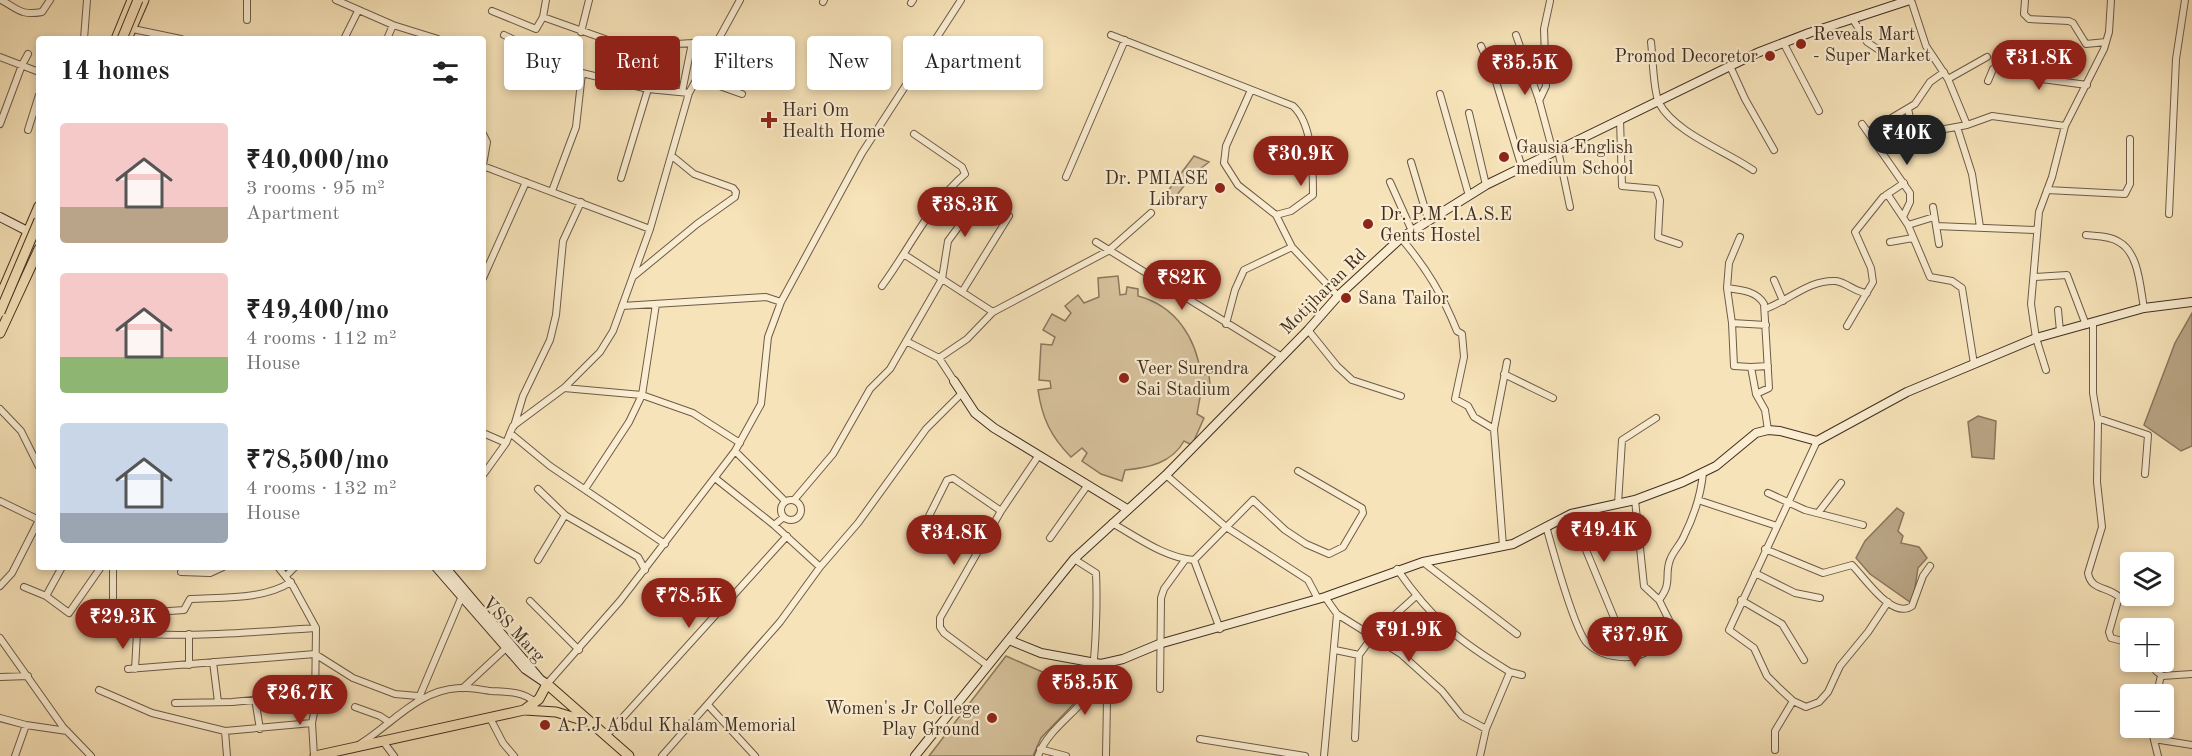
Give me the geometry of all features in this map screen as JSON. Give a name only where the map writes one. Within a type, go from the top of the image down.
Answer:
[{"type":"main road","points":[[127,36],[132,0]]},
{"type":"main road","points":[[123,36],[138,0]]},
{"type":"main road","points":[[119,36],[144,0]]},
{"type":"main road","name":"Motijharan Rd","points":[[915,756],[1074,560],[1166,475],[1308,330],[1338,296],[1401,238],[1428,219],[1486,185],[1730,66],[1783,42],[1910,0]]},
{"type":"main road","points":[[0,214],[34,227]]},
{"type":"main road","points":[[0,297],[3,282],[34,227]]},
{"type":"main road","points":[[0,312],[34,227]]},
{"type":"main road","points":[[0,333],[36,255]]},
{"type":"main road","points":[[1009,640],[1041,653],[1094,663],[1101,664],[1123,659],[1159,644],[1321,598],[1397,569],[1513,544],[1571,514],[1635,500],[1703,473],[1732,454],[1756,433],[1768,430],[1791,433],[1817,441],[1907,392],[2036,338],[2144,308],[2192,302]]},
{"type":"main road","points":[[954,381],[975,413],[988,423],[1127,509]]},
{"type":"main road","name":"VSS Marg","points":[[439,570],[525,669],[544,682]]},
{"type":"main road","points":[[448,570],[544,682],[629,756]]},
{"type":"main road","points":[[524,710],[535,702],[544,682]]},
{"type":"main road","points":[[314,756],[524,710],[556,712],[590,723]]},
{"type":"street","points":[[1,0],[22,14],[33,14],[42,12],[50,0]]},
{"type":"street","points":[[84,36],[87,0]]},
{"type":"street","points":[[247,20],[248,0]]},
{"type":"street","points":[[336,0],[393,25],[428,36]]},
{"type":"street","points":[[492,11],[536,29],[548,3],[546,0]]},
{"type":"street","points":[[581,32],[590,0]]},
{"type":"street","points":[[720,36],[740,0]]},
{"type":"street","points":[[544,682],[579,650],[645,570],[740,443],[761,404],[768,337],[781,302],[862,153],[961,0]]},
{"type":"street","points":[[1910,0],[1926,46],[1948,79],[1966,125]]},
{"type":"street","points":[[2025,0],[2024,14],[2029,19],[2068,21],[2073,23],[2082,42],[2086,44],[2106,42]]},
{"type":"street","points":[[2046,370],[2036,338],[2031,304],[2039,212],[2065,126],[2106,42],[2111,0]]},
{"type":"street","points":[[2169,214],[2176,59],[2185,0]]},
{"type":"street","points":[[1539,102],[1546,86],[1544,29],[1550,1]]},
{"type":"street","points":[[345,36],[357,10]]},
{"type":"street","points":[[543,17],[581,32],[633,46],[692,43],[682,92]]},
{"type":"street","points":[[1852,18],[1868,42],[1882,52]]},
{"type":"street","points":[[388,36],[393,25]]},
{"type":"street","points":[[127,27],[168,36]]},
{"type":"street","points":[[1111,34],[1293,106],[1299,112],[1304,120],[1313,195],[1291,211],[1276,215]]},
{"type":"street","points":[[1516,35],[1556,151],[1570,207]]},
{"type":"street","points":[[1066,177],[1125,40]]},
{"type":"street","points":[[1651,42],[1658,101],[1671,117],[1694,136],[1732,155],[1754,170]]},
{"type":"street","points":[[1783,42],[1819,111]]},
{"type":"street","points":[[1481,46],[1494,75],[1521,168]]},
{"type":"street","points":[[0,124],[28,54]]},
{"type":"street","points":[[0,57],[36,71]]},
{"type":"street","points":[[1948,79],[1987,57]]},
{"type":"street","points":[[1988,81],[1993,69],[1999,65],[2042,79],[2087,85]]},
{"type":"street","points":[[1730,66],[1745,99],[1774,150]]},
{"type":"street","points":[[1868,132],[1908,109],[1930,82],[1944,72]]},
{"type":"street","points":[[512,430],[564,388],[600,352],[613,331],[650,229],[692,89]]},
{"type":"street","points":[[552,191],[576,127],[580,90]]},
{"type":"street","points":[[621,178],[648,90]]},
{"type":"street","points":[[659,90],[690,93]]},
{"type":"street","points":[[731,90],[742,94]]},
{"type":"street","points":[[1251,90],[1226,146],[1224,163],[1238,185],[1276,215],[1292,248],[1338,296]]},
{"type":"street","points":[[1440,94],[1469,196]]},
{"type":"street","points":[[28,130],[36,105]]},
{"type":"street","points":[[1908,109],[1916,134],[1966,125],[1992,116],[2065,126]]},
{"type":"street","points":[[1469,113],[1486,185]]},
{"type":"street","points":[[1620,119],[1622,186],[1656,189],[1660,200],[1658,237],[1679,244]]},
{"type":"street","points":[[1862,124],[1910,193],[1910,202],[1903,217]]},
{"type":"street","points":[[1957,127],[1972,174],[1980,227]]},
{"type":"street","points":[[882,286],[905,255],[924,218],[964,174],[963,167],[914,134]]},
{"type":"street","points":[[2047,190],[2124,194],[2130,184],[2130,139]]},
{"type":"street","points":[[634,277],[697,224],[735,197],[736,192],[733,188],[694,174],[672,156]]},
{"type":"street","points":[[1411,162],[1428,219]]},
{"type":"street","points":[[486,166],[650,229]]},
{"type":"street","points":[[486,271],[526,182]]},
{"type":"street","points":[[1390,182],[1412,231]]},
{"type":"street","points":[[1847,326],[1867,293],[1873,277],[1855,232],[1886,195],[1905,183]]},
{"type":"street","points":[[785,501],[794,500],[833,454],[870,389],[890,369],[942,279],[948,241],[982,195]]},
{"type":"street","points":[[1886,195],[1908,225],[1930,277],[1952,281],[1962,288],[1974,364]]},
{"type":"street","points":[[486,471],[506,443],[523,396],[550,340],[556,315],[563,241],[580,202]]},
{"type":"street","points":[[1933,207],[1939,244]]},
{"type":"street","points":[[939,358],[968,339],[993,312],[1108,251],[1151,213]]},
{"type":"street","points":[[962,292],[1009,216]]},
{"type":"street","points":[[1908,225],[1934,217]]},
{"type":"street","points":[[1936,226],[2037,230]]},
{"type":"street","points":[[2086,235],[2118,241],[2133,256],[2144,308]]},
{"type":"street","points":[[1740,237],[1729,263],[1728,288],[1734,366],[1768,366]]},
{"type":"street","points":[[1401,238],[1428,270],[1443,296],[1457,331],[1462,334],[1464,357],[1455,399],[1468,406],[1473,417],[1494,429]]},
{"type":"street","points":[[1890,242],[1913,238]]},
{"type":"street","points":[[1096,242],[1282,357]]},
{"type":"street","points":[[1226,324],[1234,290],[1244,270],[1292,248]]},
{"type":"street","points":[[905,255],[993,312]]},
{"type":"street","points":[[2034,278],[2067,275],[2090,324],[2093,393],[2097,418],[2097,482],[2102,527],[2088,573],[2089,580],[2119,597],[2109,632],[2111,638],[2120,640]]},
{"type":"street","points":[[1774,280],[1783,301]]},
{"type":"street","points":[[1765,309],[1803,289],[1825,282],[1842,282],[1854,291],[1867,293]]},
{"type":"street","points":[[1728,288],[1746,291],[1760,297],[1765,309],[1769,388],[1756,394]]},
{"type":"street","points":[[622,306],[766,297],[781,302]]},
{"type":"street","points":[[585,489],[630,422],[642,395],[656,304]]},
{"type":"street","points":[[2058,310],[2060,331]]},
{"type":"street","points":[[1732,323],[1766,325]]},
{"type":"street","points":[[1308,330],[1352,380],[1401,396]]},
{"type":"street","points":[[906,340],[939,358],[954,381]]},
{"type":"street","points":[[1503,546],[1494,429],[1507,363]]},
{"type":"street","points":[[1752,367],[1756,394],[1765,411],[1768,430]]},
{"type":"street","points":[[1504,374],[1553,398]]},
{"type":"street","points":[[564,388],[642,395],[693,413],[740,443]]},
{"type":"street","points":[[662,756],[780,622],[820,567],[858,523],[926,429],[962,393]]},
{"type":"street","points":[[0,409],[21,431],[36,461]]},
{"type":"street","points":[[1618,504],[1622,440],[1656,418]]},
{"type":"street","points":[[2097,418],[2148,435],[2145,474]]},
{"type":"street","points":[[512,430],[585,489],[665,544]]},
{"type":"street","points":[[486,434],[506,443]]},
{"type":"street","points":[[1817,441],[1729,630],[1748,642],[1767,676],[1793,701],[1806,707],[1819,702],[1828,692],[1840,666],[1868,632],[1888,602]]},
{"type":"street","points":[[735,451],[785,501]]},
{"type":"street","points":[[987,665],[944,633],[940,627],[940,618],[944,606],[1001,511],[1039,455]]},
{"type":"street","points":[[1112,523],[1150,545],[1185,560],[1194,560],[1250,501],[1257,501],[1271,518],[1306,544],[1329,554],[1343,547],[1363,513],[1362,508],[1298,471]]},
{"type":"street","points":[[1659,600],[1666,591],[1669,562],[1684,538],[1698,500],[1703,473]]},
{"type":"street","points":[[1166,475],[1226,527],[1308,580],[1337,614],[1374,635],[1401,654],[1442,690],[1462,716],[1486,729]]},
{"type":"street","points":[[715,478],[788,536],[820,567]]},
{"type":"street","points":[[921,532],[947,480],[953,478],[1001,511]]},
{"type":"street","points":[[1818,513],[1841,483]]},
{"type":"street","points":[[1050,538],[1087,486]]},
{"type":"street","points":[[538,489],[566,515],[638,557],[645,570]]},
{"type":"street","points":[[1768,494],[1818,513],[1863,525]]},
{"type":"street","points":[[784,517],[788,519],[798,517],[800,507],[794,500]]},
{"type":"street","points":[[1546,526],[1566,594],[1585,641],[1600,653],[1619,657],[1647,653],[1666,636],[1672,626],[1659,600],[1644,586],[1635,500]]},
{"type":"street","points":[[1698,500],[1777,525]]},
{"type":"street","points":[[0,501],[36,519]]},
{"type":"street","points":[[784,517],[781,509],[785,501]]},
{"type":"street","points":[[1571,514],[1615,620]]},
{"type":"street","points":[[538,560],[566,515]]},
{"type":"street","points":[[774,525],[784,517]]},
{"type":"street","points":[[0,586],[12,573],[36,526]]},
{"type":"street","points":[[606,736],[788,536]]},
{"type":"street","points":[[1765,549],[1823,573],[1830,573],[1849,564],[1888,602],[1902,611],[1912,606],[1923,576],[1930,566]]},
{"type":"street","points":[[1066,756],[1039,753],[1044,741],[1089,693],[1094,663],[1096,573],[1074,560]]},
{"type":"street","points":[[1160,688],[1159,644],[1164,589],[1185,560]]},
{"type":"street","points":[[1194,560],[1220,628]]},
{"type":"street","points":[[1423,562],[1517,634]]},
{"type":"street","points":[[1397,569],[1437,621],[1464,644],[1510,672],[1522,675]]},
{"type":"street","points":[[46,596],[60,570]]},
{"type":"street","points":[[24,587],[46,596],[69,613],[98,570]]},
{"type":"street","points":[[113,570],[113,627],[124,633],[189,634],[316,628]]},
{"type":"street","points":[[181,572],[210,573],[216,570]]},
{"type":"street","points":[[281,570],[291,582],[316,628],[312,723],[314,756]]},
{"type":"street","points":[[286,576],[292,570]]},
{"type":"street","points":[[1755,573],[1794,592],[1820,598]]},
{"type":"street","points":[[112,615],[184,610],[190,598],[256,595],[278,590],[291,582]]},
{"type":"street","points":[[418,699],[462,596]]},
{"type":"street","points":[[1355,738],[1359,655],[1374,635],[1416,596]]},
{"type":"street","points":[[1741,600],[1782,624],[1804,660]]},
{"type":"street","points":[[530,601],[579,650]]},
{"type":"street","points":[[1324,756],[1337,614]]},
{"type":"street","points":[[1401,654],[1437,621]]},
{"type":"street","points":[[137,633],[131,669],[315,654],[353,678],[395,694],[418,699]]},
{"type":"street","points":[[189,634],[189,665]]},
{"type":"street","points":[[0,638],[67,731],[91,756]]},
{"type":"street","points":[[463,688],[506,648]]},
{"type":"street","points":[[1335,650],[1359,655]]},
{"type":"street","points":[[213,662],[218,702]]},
{"type":"street","points":[[1480,756],[1486,729],[1510,672]]},
{"type":"street","points":[[2157,672],[2161,675],[2192,674]]},
{"type":"street","points":[[2159,684],[2161,675]]},
{"type":"street","points":[[0,677],[28,676]]},
{"type":"street","points":[[358,746],[418,699],[436,693],[463,688],[511,691],[529,697],[535,702]]},
{"type":"street","points":[[99,690],[152,713],[225,731],[312,723]]},
{"type":"street","points":[[1089,693],[1107,700],[1106,756]]},
{"type":"street","points":[[176,703],[314,694]]},
{"type":"street","points":[[255,699],[260,729]]},
{"type":"street","points":[[1775,750],[1775,731],[1793,701]]},
{"type":"street","points":[[708,705],[755,756]]},
{"type":"street","points":[[355,707],[381,716],[389,722]]},
{"type":"street","points":[[0,718],[26,725],[67,731]]},
{"type":"street","points":[[490,718],[503,743],[513,756]]},
{"type":"street","points":[[15,756],[26,725]]},
{"type":"street","points":[[225,731],[227,756]]},
{"type":"street","points":[[1200,739],[1301,756]]},
{"type":"street","points":[[2158,756],[2154,739],[2192,745]]},
{"type":"street","points":[[382,740],[394,756]]},
{"type":"shaded area","points":[[1194,156],[1209,162],[1200,169],[1202,173],[1199,176],[1191,177],[1169,205],[1162,199]]},
{"type":"shaded area","name":"Veer Surendra Sai Stadium","points":[[1118,276],[1120,295],[1126,294],[1127,287],[1138,289],[1138,296],[1163,307],[1182,325],[1194,348],[1201,375],[1209,374],[1210,385],[1202,386],[1197,414],[1204,418],[1192,445],[1184,441],[1173,455],[1159,463],[1125,470],[1122,481],[1101,474],[1082,461],[1087,453],[1082,448],[1071,457],[1064,450],[1048,427],[1038,390],[1051,388],[1050,381],[1039,380],[1041,344],[1052,345],[1055,337],[1043,330],[1052,314],[1065,321],[1071,313],[1065,306],[1078,295],[1084,303],[1099,297],[1098,278]]},
{"type":"shaded area","points":[[2192,313],[2192,446],[2181,451],[2144,425],[2175,343]]},
{"type":"shaded area","points":[[1978,416],[1996,421],[1994,459],[1972,457],[1968,422]]},
{"type":"shaded area","points":[[1897,508],[1904,513],[1898,531],[1903,536],[1901,543],[1919,547],[1927,558],[1918,568],[1913,600],[1910,602],[1870,574],[1856,558],[1865,541]]},
{"type":"shaded area","points":[[1006,656],[1086,691],[1041,738],[1033,756],[929,756]]},
{"type":"place","name":"Reveals Mart - Super Market","points":[[1801,44]]},
{"type":"place","name":"Promod Decoretor","points":[[1770,56]]},
{"type":"place","name":"Hari Om Health Home","points":[[769,120]]},
{"type":"place","name":"Gausia English medium School","points":[[1504,157]]},
{"type":"place","name":"Dr. PMIASE Library","points":[[1220,188]]},
{"type":"place","name":"Dr. P.M. I.A.S.E Gents Hostel","points":[[1368,224]]},
{"type":"place","name":"Sana Tailor","points":[[1346,298]]},
{"type":"place","name":"Veer Surendra Sai Stadium","points":[[1124,378]]},
{"type":"place","name":"Women's Jr College Play Ground","points":[[992,718]]},
{"type":"place","name":"A.P.J Abdul Khalam Memorial","points":[[545,725]]}]
